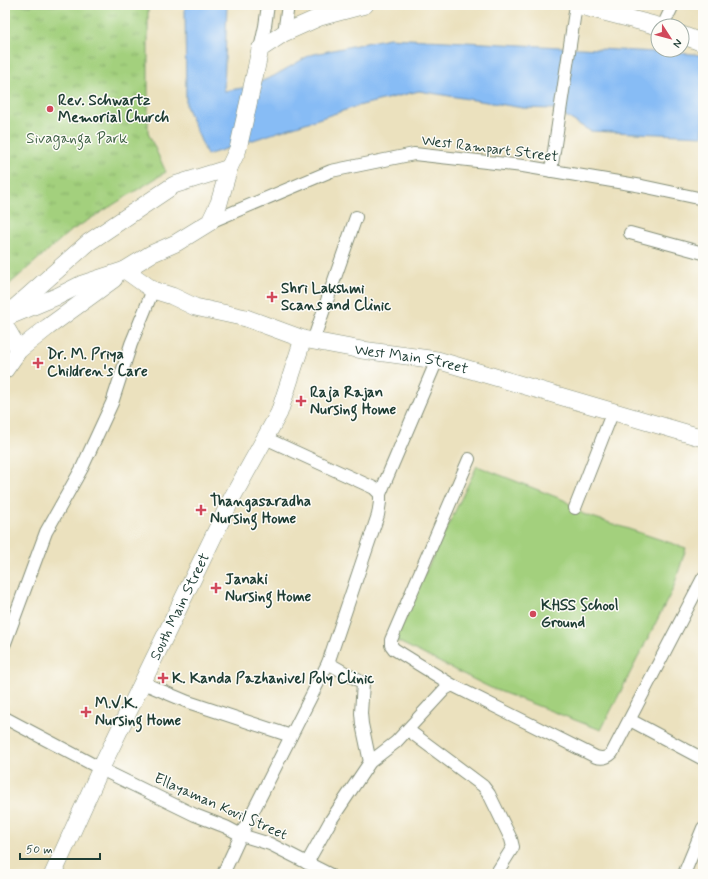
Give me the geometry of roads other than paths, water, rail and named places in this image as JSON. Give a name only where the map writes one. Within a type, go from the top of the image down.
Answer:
[{"type":"street","points":[[5,370],[19,350],[125,270],[151,254],[176,243],[210,222],[219,203],[229,168],[238,149],[265,26],[268,5]]},
{"type":"street","points":[[284,33],[288,5]]},
{"type":"street","points":[[260,49],[284,33],[320,17],[365,5]]},
{"type":"street","points":[[551,171],[576,5],[650,24]]},
{"type":"street","points":[[667,18],[673,5]]},
{"type":"street","points":[[690,38],[703,43]]},
{"type":"street","name":"West Rampart Street","points":[[210,222],[331,171],[414,154],[523,166],[642,186],[703,199]]},
{"type":"street","points":[[5,317],[89,242],[174,185],[229,168]]},
{"type":"street","points":[[308,340],[356,217]]},
{"type":"street","points":[[630,233],[703,253]]},
{"type":"street","points":[[5,317],[58,296],[82,284],[125,270]]},
{"type":"street","name":"West Main Street","points":[[125,270],[153,290],[172,296],[195,307],[246,318],[308,340],[362,350],[437,360],[703,438]]},
{"type":"street","points":[[5,643],[46,532],[82,468],[112,403],[131,344],[153,290]]},
{"type":"street","points":[[5,326],[19,350]]},
{"type":"street","name":"South Main Street","points":[[53,874],[101,768],[233,496],[279,413],[308,340]]},
{"type":"street","points":[[223,874],[241,835],[328,664],[378,515],[380,494],[437,360]]},
{"type":"street","points":[[575,508],[613,412]]},
{"type":"street","points":[[265,438],[374,488],[380,494]]},
{"type":"street","points":[[469,459],[391,640],[391,645],[394,649],[452,685],[596,757],[602,759],[608,757],[612,753],[630,720],[703,578]]},
{"type":"street","points":[[328,664],[363,683],[361,713],[370,762]]},
{"type":"street","points":[[143,683],[188,702],[291,736]]},
{"type":"street","points":[[312,868],[331,820],[370,762],[396,742],[445,689],[452,685]]},
{"type":"street","name":"Ellayaman Kovil Street","points":[[5,718],[195,815],[226,827],[241,835],[270,844],[312,868],[329,874]]},
{"type":"street","points":[[630,720],[703,759]]},
{"type":"street","points":[[408,730],[483,786],[489,794],[511,839],[513,847],[496,874]]},
{"type":"street","points":[[684,874],[703,828]]},
{"type":"water","points":[[185,5],[227,5],[224,91],[248,87],[274,76],[310,55],[389,38],[650,52],[650,58],[690,58],[690,54],[703,56],[703,136],[590,131],[554,109],[523,108],[419,91],[358,106],[207,155],[186,106]]},
{"type":"place","name":"Rev. Schwartz Memorial Church","points":[[50,109]]},
{"type":"place","name":"Shri Lakshmi Scans and Clinic","points":[[272,297]]},
{"type":"place","name":"Dr. M. Priya Children's Care","points":[[38,363]]},
{"type":"place","name":"Raja Rajan Nursing Home","points":[[301,401]]},
{"type":"place","name":"Thangasaradha Nursing Home","points":[[201,510]]},
{"type":"place","name":"Janaki Nursing Home","points":[[216,588]]},
{"type":"place","name":"KHSS School Ground","points":[[533,614]]},
{"type":"place","name":"K. Kanda Pazhanivel Poly Clinic","points":[[163,678]]},
{"type":"place","name":"M.V.K. Nursing Home","points":[[86,712]]},
{"type":"park label","name":"Sivaganga Park","points":[[77,138]]}]
